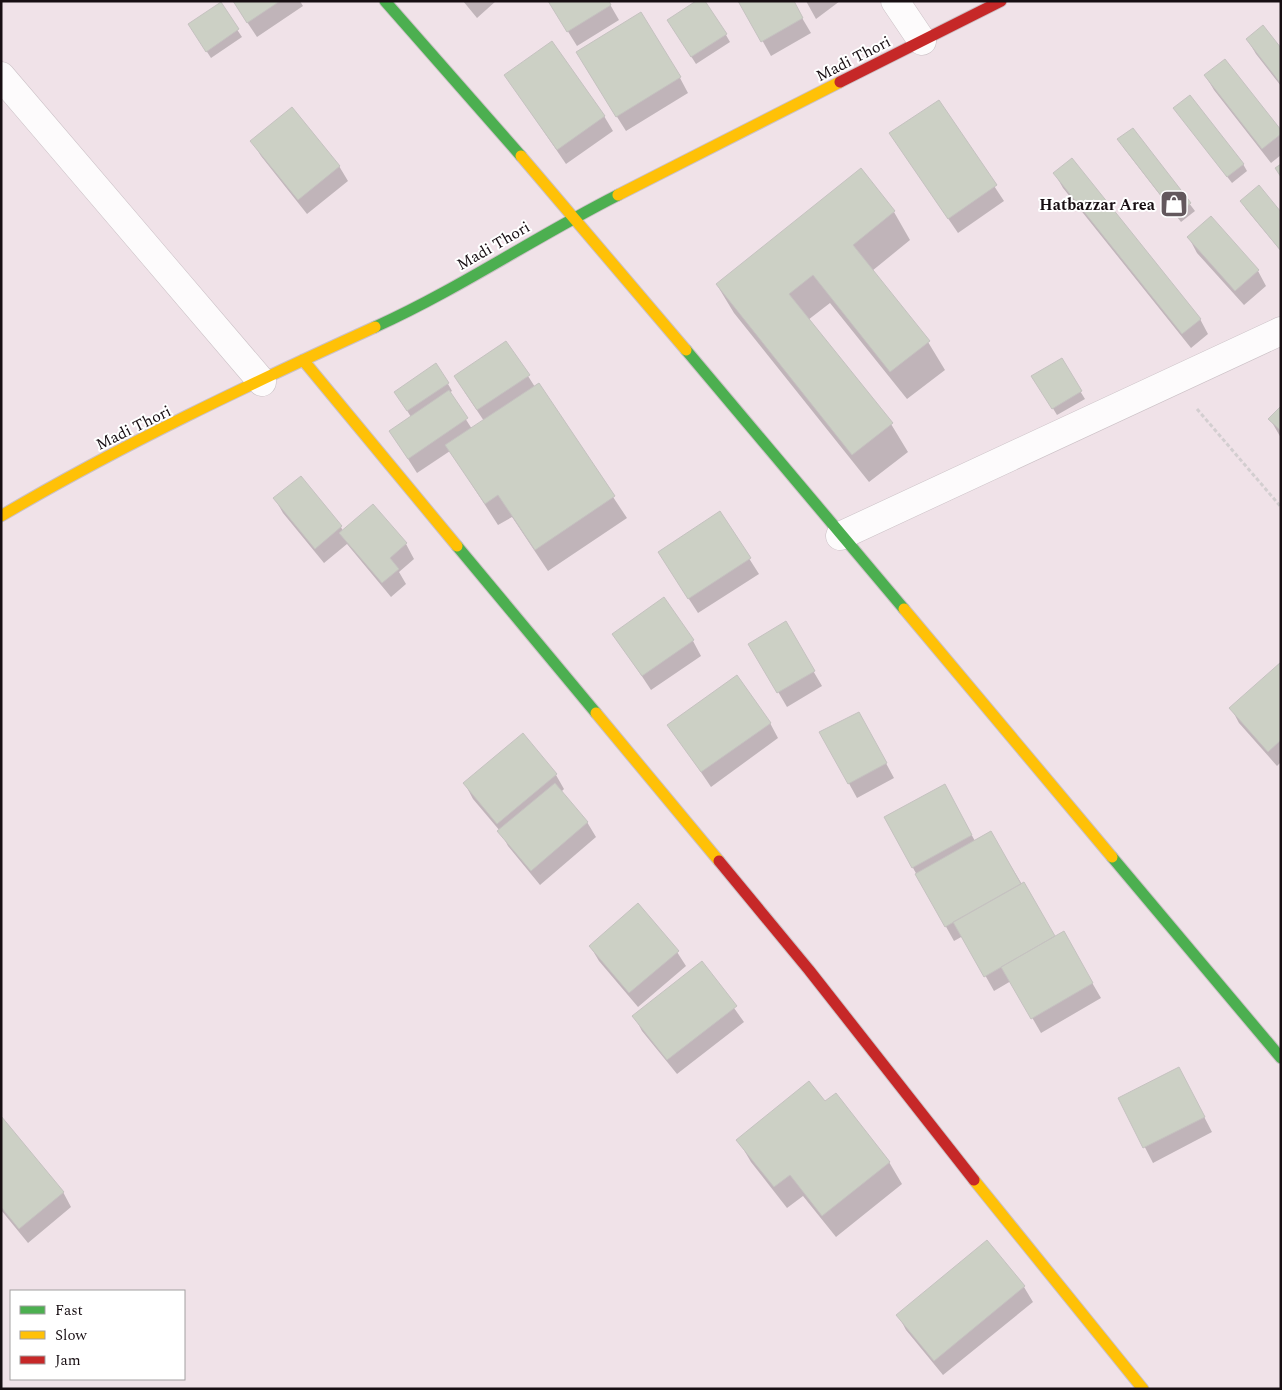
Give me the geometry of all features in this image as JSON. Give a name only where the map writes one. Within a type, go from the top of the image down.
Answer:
[{"type":"street","points":[[385,1],[574,217],[840,536],[1281,1058]]},
{"type":"street","points":[[895,1],[922,41]]},
{"type":"street","name":"Madi Thori","points":[[1,516],[68,476],[304,360],[420,306],[574,217],[1001,1]]},
{"type":"street","points":[[1,76],[262,382]]},
{"type":"street","points":[[840,536],[1281,331]]},
{"type":"street","points":[[304,360],[809,970],[1031,1253],[1143,1389]]},
{"type":"path","points":[[1174,382],[1281,507]]},
{"type":"building","points":[[233,1],[280,1],[247,23]]},
{"type":"building","points":[[548,1],[609,1],[611,5],[567,32]]},
{"type":"building","points":[[696,1],[705,1],[727,34],[691,57],[667,20]]},
{"type":"building","points":[[738,1],[794,1],[803,18],[761,42]]},
{"type":"building","points":[[221,2],[239,29],[206,52],[188,24]]},
{"type":"building","points":[[641,12],[681,77],[616,117],[576,52]]},
{"type":"building","points":[[1263,25],[1281,48],[1281,84],[1246,39]]},
{"type":"building","points":[[552,41],[605,116],[557,150],[504,75]]},
{"type":"building","points":[[1225,59],[1281,130],[1281,134],[1262,149],[1204,75]]},
{"type":"building","points":[[1190,95],[1244,164],[1227,177],[1173,108]]},
{"type":"building","points":[[939,100],[997,185],[948,219],[889,133]]},
{"type":"building","points":[[292,107],[340,166],[298,200],[250,141]]},
{"type":"building","points":[[1133,128],[1191,203],[1176,215],[1117,139]]},
{"type":"building","points":[[1072,158],[1201,319],[1182,334],[1053,173]]},
{"type":"building","points":[[1281,164],[1281,177],[1275,168]]},
{"type":"building","points":[[861,168],[895,211],[853,245],[930,341],[890,372],[813,275],[789,294],[893,423],[852,455],[716,284]]},
{"type":"building","points":[[1259,185],[1281,212],[1281,251],[1240,201]]},
{"type":"building","points":[[1211,216],[1259,270],[1235,291],[1187,237]]},
{"type":"building","points":[[506,341],[530,375],[477,410],[454,376]]},
{"type":"building","points":[[1062,358],[1082,391],[1052,409],[1031,376]]},
{"type":"building","points":[[436,363],[449,383],[407,411],[394,392]]},
{"type":"building","points":[[539,383],[615,496],[535,550],[498,495],[485,504],[445,445]]},
{"type":"building","points":[[449,390],[468,418],[408,459],[389,431]]},
{"type":"building","points":[[1281,406],[1281,431],[1268,419]]},
{"type":"building","points":[[301,476],[342,526],[315,549],[273,498]]},
{"type":"building","points":[[373,504],[407,543],[390,558],[399,569],[382,583],[339,533]]},
{"type":"building","points":[[720,511],[751,558],[688,599],[658,552]]},
{"type":"building","points":[[664,597],[694,640],[642,676],[612,634]]},
{"type":"building","points":[[786,621],[815,671],[777,693],[748,644]]},
{"type":"building","points":[[1281,662],[1281,740],[1268,752],[1229,708]]},
{"type":"building","points":[[737,675],[771,723],[701,772],[667,725]]},
{"type":"building","points":[[859,712],[887,763],[848,784],[819,732]]},
{"type":"building","points":[[523,733],[557,774],[497,824],[463,783]]},
{"type":"building","points":[[555,783],[588,822],[531,871],[497,831]]},
{"type":"building","points":[[945,784],[972,835],[912,868],[884,817]]},
{"type":"building","points":[[991,831],[1021,884],[945,927],[915,874]]},
{"type":"building","points":[[1024,882],[1055,936],[984,977],[953,922]]},
{"type":"building","points":[[638,903],[679,951],[629,993],[589,946]]},
{"type":"building","points":[[1064,931],[1093,983],[1031,1019],[1001,967]]},
{"type":"building","points":[[702,961],[737,1006],[667,1060],[632,1016]]},
{"type":"building","points":[[1179,1067],[1205,1117],[1143,1148],[1118,1098]]},
{"type":"building","points":[[809,1081],[825,1101],[836,1093],[890,1162],[822,1216],[790,1175],[774,1187],[736,1140]]},
{"type":"building","points":[[1,1116],[64,1192],[19,1229],[1,1207]]},
{"type":"building","points":[[987,1240],[1025,1286],[934,1361],[896,1315]]},
{"type":"traffic: fast","points":[[385,1],[521,156]]},
{"type":"traffic: fast","points":[[375,327],[467,280],[618,195]]},
{"type":"traffic: fast","points":[[686,350],[904,609]]},
{"type":"traffic: fast","points":[[457,546],[596,713]]},
{"type":"traffic: fast","points":[[1112,857],[1281,1058]]},
{"type":"traffic: slow","points":[[618,195],[840,82]]},
{"type":"traffic: slow","points":[[521,156],[686,350]]},
{"type":"traffic: slow","points":[[1,516],[139,440],[375,327]]},
{"type":"traffic: slow","points":[[303,360],[457,546]]},
{"type":"traffic: slow","points":[[904,609],[1112,857]]},
{"type":"traffic: slow","points":[[596,713],[719,861]]},
{"type":"traffic: slow","points":[[974,1180],[1143,1389]]},
{"type":"traffic: jam","points":[[840,82],[1001,1]]},
{"type":"traffic: jam","points":[[719,861],[809,970],[974,1180]]},
{"type":"place","name":"Hatbazzar Area","points":[[1174,204]]}]
